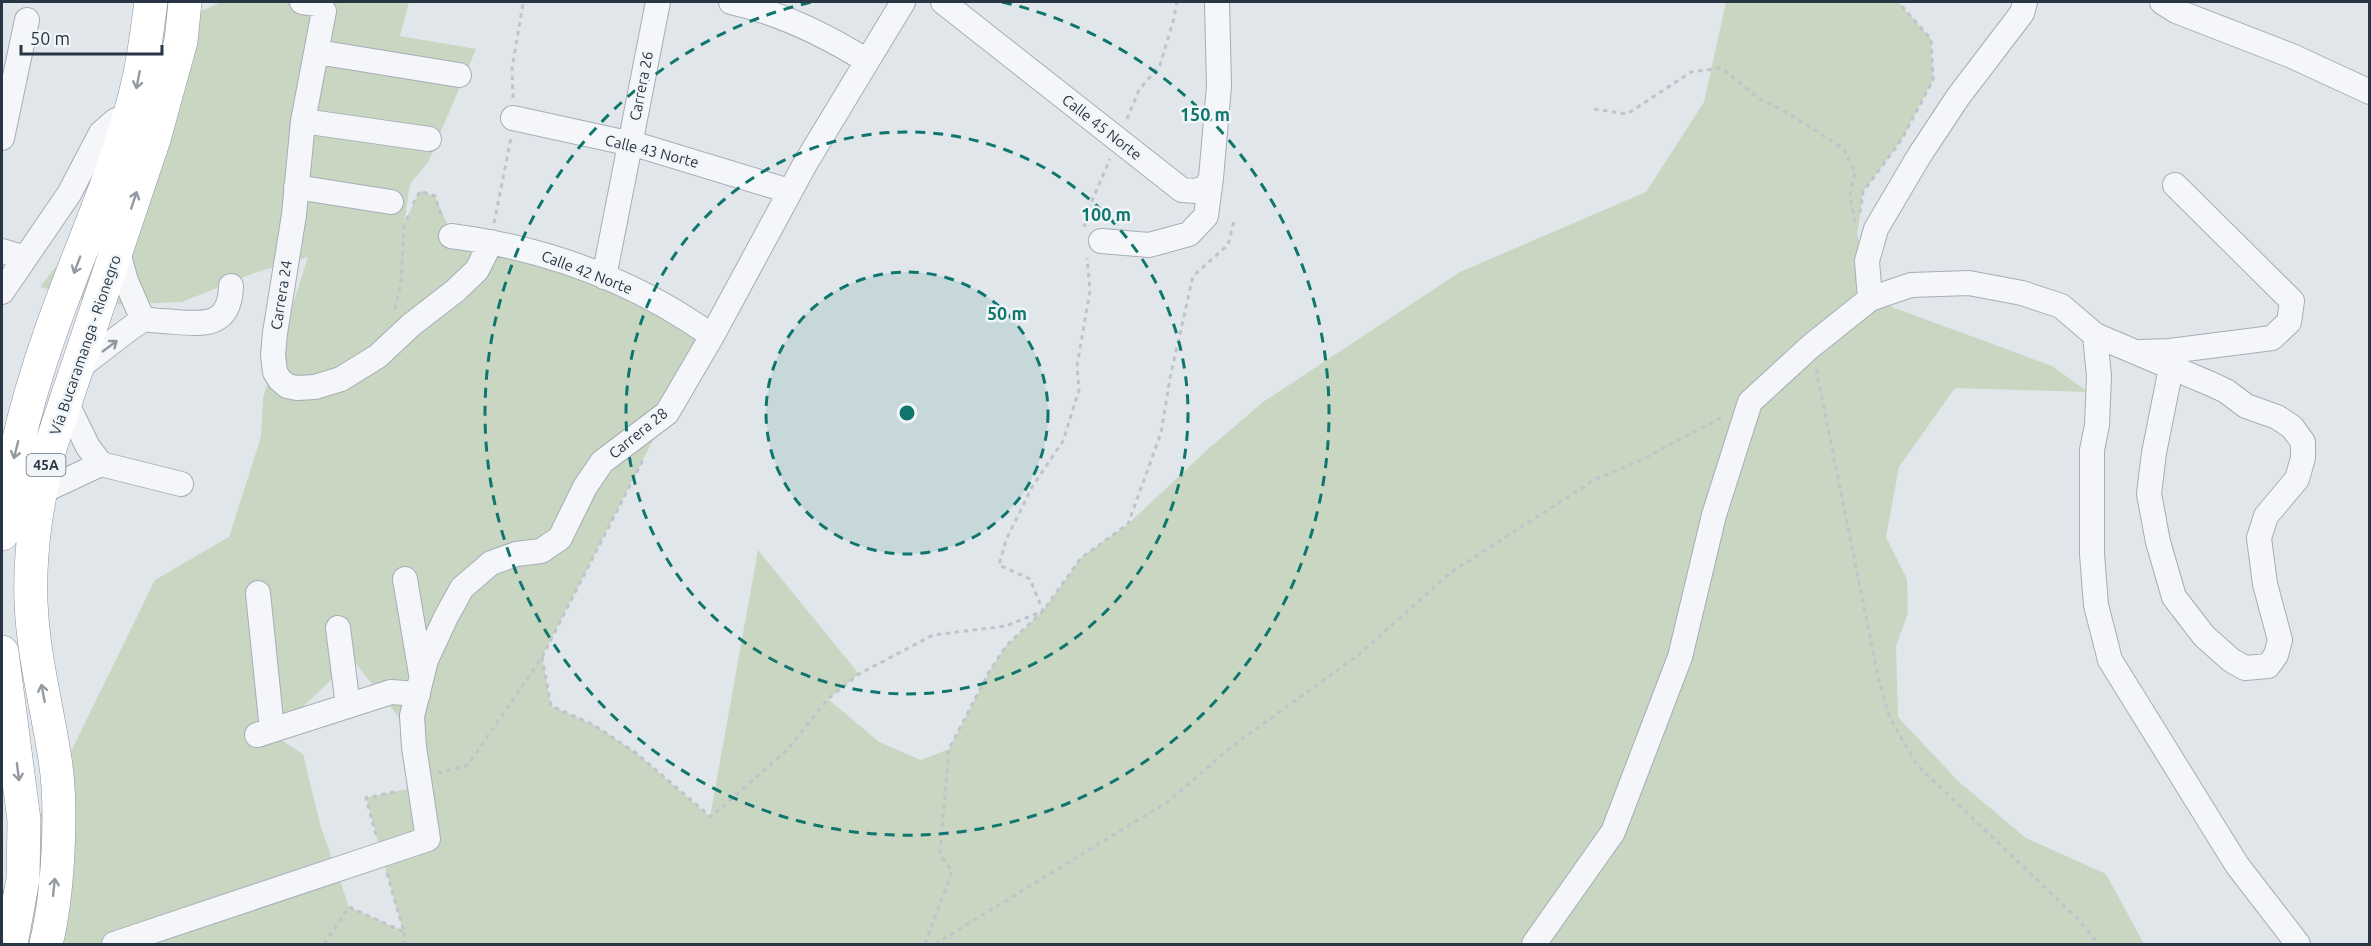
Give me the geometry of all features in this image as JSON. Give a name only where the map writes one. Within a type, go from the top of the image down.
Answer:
[{"type":"highway","name":"45A","points":[[2,534],[8,481],[24,414],[51,330],[87,239],[128,119],[137,86],[152,2]]},
{"type":"highway","name":"Vía Bucaramanga - Rionegro","points":[[53,940],[58,829],[56,762],[35,653],[31,602],[32,545],[39,493],[51,445],[154,139],[181,41],[185,2]]},
{"type":"highway","points":[[2,652],[24,820],[23,879],[11,945]]},
{"type":"street","name":"Carrera 26","points":[[604,277],[658,2]]},
{"type":"street","points":[[731,2],[771,12],[811,28],[867,61]]},
{"type":"street","name":"Carrera 28","points":[[114,945],[428,839],[414,747],[412,716],[426,660],[462,588],[491,563],[516,554],[541,551],[560,538],[585,487],[602,462],[667,413],[712,336],[789,191],[903,2]]},
{"type":"street","name":"Calle 45 Norte","points":[[943,2],[1182,190],[1206,187],[1211,178]]},
{"type":"street","points":[[1091,240],[1149,245],[1189,234],[1206,216],[1218,113],[1217,2]]},
{"type":"street","points":[[1870,299],[1867,232],[1958,97],[2022,13],[2025,2]]},
{"type":"street","points":[[2162,2],[2176,11],[2292,56],[2370,92]]},
{"type":"street","name":"Carrera 24","points":[[310,3],[324,11],[303,121],[273,355],[275,372],[287,386],[297,388],[315,387],[341,379],[378,356],[411,325],[455,291],[477,270],[491,242]]},
{"type":"street","points":[[2,138],[10,60],[27,20]]},
{"type":"street","points":[[317,52],[459,75]]},
{"type":"street","name":"Calle 43 Norte","points":[[513,118],[699,163],[789,191]]},
{"type":"street","points":[[2,292],[69,194],[101,133],[116,120],[128,119]]},
{"type":"street","points":[[303,121],[429,140]]},
{"type":"street","points":[[2140,352],[2170,351],[2272,338],[2289,322],[2292,301],[2175,184]]},
{"type":"street","points":[[296,187],[391,202]]},
{"type":"street","name":"Calle 42 Norte","points":[[452,236],[491,242],[546,255],[604,277],[655,301],[712,336]]},
{"type":"street","points":[[117,249],[126,281],[143,320]]},
{"type":"street","points":[[2,251],[25,258]]},
{"type":"street","points":[[1533,945],[1612,832],[1617,821],[1680,657],[1714,515],[1750,402],[1811,346],[1870,299],[1911,285],[1970,283],[2022,293],[2061,306],[2095,335],[2117,346],[2140,352],[2226,392],[2246,406],[2277,417],[2292,427],[2303,442],[2304,458],[2297,479],[2266,516],[2259,538],[2265,584],[2280,640],[2276,655],[2268,666],[2245,668],[2231,660],[2204,636],[2174,597],[2158,542],[2149,494],[2154,453],[2171,368]]},
{"type":"street","points":[[76,370],[143,320],[200,323],[218,318],[225,313],[230,304],[231,286]]},
{"type":"street","points":[[2095,335],[2099,376],[2097,425],[2092,450],[2092,554],[2097,605],[2110,660],[2218,836],[2298,945]]},
{"type":"street","points":[[66,400],[88,447],[101,464],[181,484]]},
{"type":"street","points":[[39,493],[101,464]]},
{"type":"street","points":[[258,593],[265,733],[391,692],[420,686],[405,579]]},
{"type":"street","points":[[338,628],[348,706]]},
{"type":"path","points":[[1043,611],[1030,579],[999,565],[1006,540],[1032,487],[1063,441],[1079,390],[1077,366],[1090,291],[1091,240],[1084,219],[1139,90],[1160,65],[1177,2]]},
{"type":"path","points":[[1867,232],[1863,192],[1902,139],[1933,80],[1930,39],[1898,2]]},
{"type":"path","points":[[1594,109],[1627,114],[1691,72],[1720,68],[1760,99],[1785,111],[1844,149],[1855,172],[1850,194],[1867,232]]},
{"type":"path","points":[[394,315],[401,282],[404,227],[420,191],[435,196],[452,236]]},
{"type":"path","points":[[926,945],[952,871],[940,854],[949,749],[989,672],[1006,646],[1043,611],[1081,558],[1128,524],[1161,433],[1170,378],[1193,276],[1228,245],[1234,221]]},
{"type":"path","points":[[1811,346],[1878,676],[1889,716],[1917,765],[2078,918],[2099,945]]},
{"type":"path","points":[[935,945],[1169,801],[1231,747],[1357,656],[1450,573],[1594,480],[1641,460],[1750,402]]},
{"type":"path","points":[[421,786],[427,776],[468,765],[542,657],[645,456]]},
{"type":"path","points":[[542,657],[551,705],[594,725],[636,753],[711,817],[788,749],[828,699],[859,674],[933,635],[1006,626],[1043,611]]},
{"type":"path","points":[[404,932],[404,945]]},
{"type":"green space","points":[[142,2],[192,2],[192,15],[222,2],[409,2],[400,36],[476,49],[428,162],[410,184],[404,223],[420,191],[435,196],[452,236],[491,242],[704,331],[667,413],[542,657],[551,706],[594,725],[636,753],[710,817],[758,550],[859,674],[828,699],[879,742],[921,760],[949,749],[989,672],[1006,646],[1043,611],[1081,558],[1128,524],[1207,450],[1263,402],[1460,272],[1646,192],[1704,102],[1726,2],[1898,2],[1931,39],[1933,80],[1902,139],[1863,192],[1857,235],[1867,261],[1870,299],[2052,366],[2088,392],[1955,388],[1899,467],[1886,537],[1907,579],[1908,613],[1896,646],[1898,717],[1958,781],[2026,838],[2106,874],[2144,944],[2,944],[2,892],[155,580],[229,537],[261,437],[263,398],[308,257],[254,273],[182,302],[104,305],[40,287],[96,216]],"holes":[[[352,659],[422,746],[421,786],[366,798],[403,931],[349,907],[320,824],[303,754],[267,731],[299,711]]]}]
